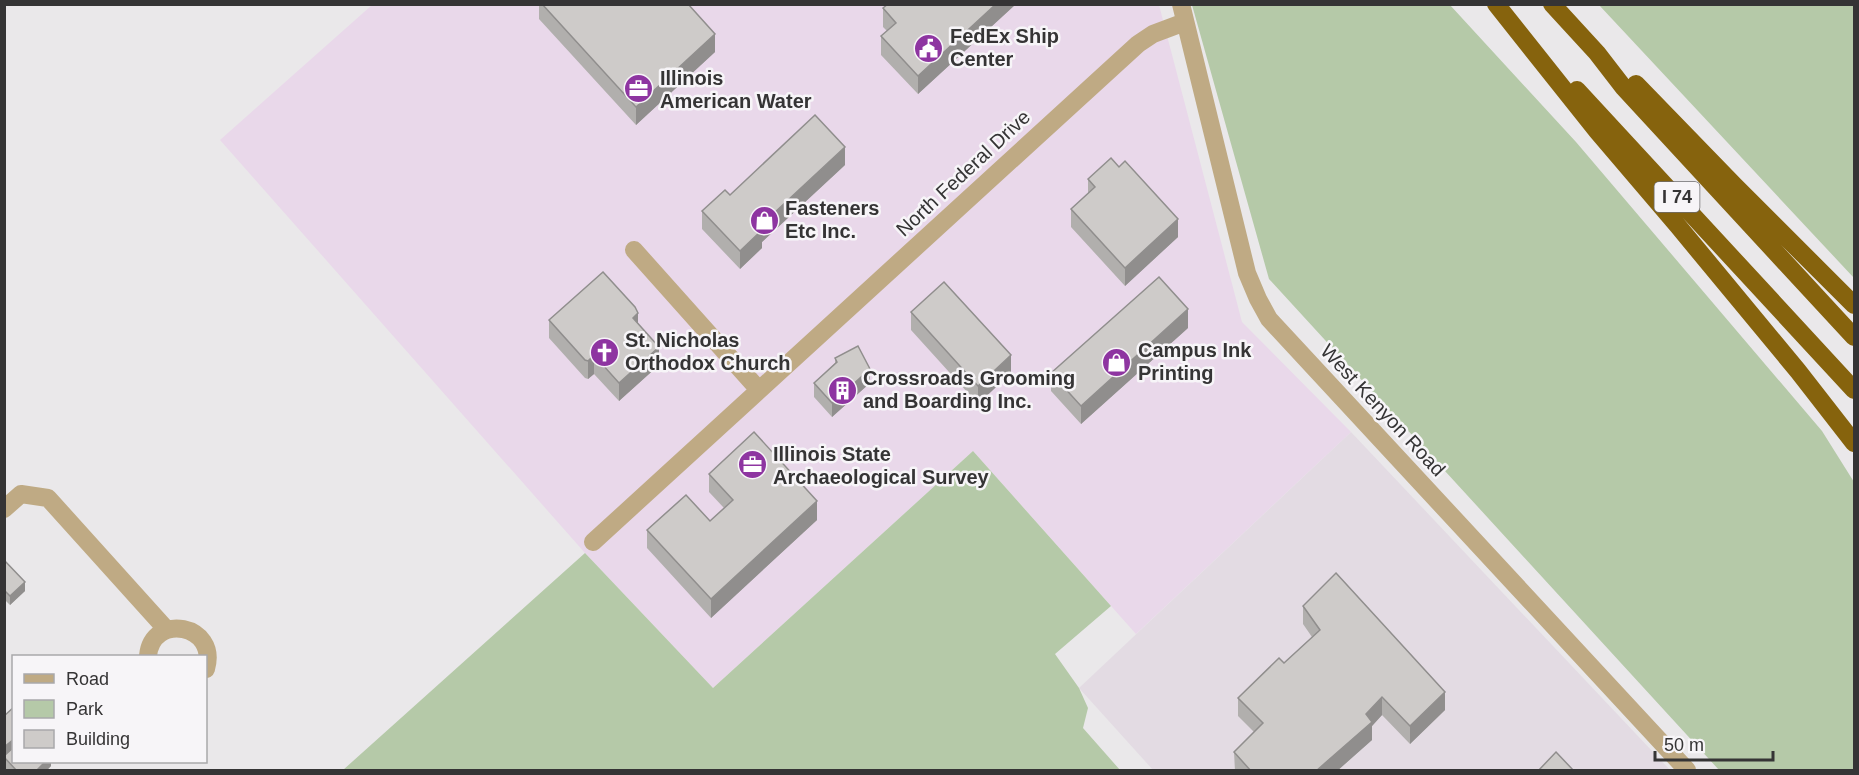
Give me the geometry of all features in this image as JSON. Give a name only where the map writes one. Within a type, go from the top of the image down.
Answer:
[{"type":"highway","name":"I 74","points":[[1497,4],[1854,390]]},
{"type":"highway","points":[[1497,4],[1596,131],[1678,226],[1854,443]]},
{"type":"highway","name":"I 74","points":[[1552,4],[1597,53],[1624,88],[1854,337]]},
{"type":"highway","points":[[1597,53],[1628,75],[1854,305]]},
{"type":"street","name":"North Federal Drive","points":[[593,542],[1138,44],[1183,13]]},
{"type":"street","name":"West Kenyon Road","points":[[1183,13],[1247,273],[1269,319],[1687,771]]},
{"type":"street","points":[[634,250],[759,390]]},
{"type":"street","points":[[4,509],[21,494],[48,498],[167,630]]},
{"type":"street","points":[[149,655],[152,642],[159,635],[177,628],[196,634],[203,642],[207,655]]},
{"type":"shaded area","points":[[372,5],[1159,5],[1242,322],[1351,432],[1136,634],[973,451],[713,688],[585,553],[220,140]]},
{"type":"shaded area","points":[[1351,432],[1670,770],[1153,770],[1079,688]]},
{"type":"green space","points":[[1192,5],[1450,5],[1576,142],[1822,431],[1854,482],[1854,770],[1719,770],[1269,279]]},
{"type":"green space","points":[[1599,5],[1854,5],[1854,278]]},
{"type":"green space","points":[[973,451],[1111,606],[1055,654],[1079,688],[1088,708],[1083,728],[1120,770],[343,770],[585,553],[713,688]]},
{"type":"building","name":"Illinois American Water","points":[[542,4],[688,4],[715,34],[636,107]]},
{"type":"building","name":"FedEx Ship Center","points":[[888,4],[996,4],[918,76],[881,36],[896,23],[883,8]]},
{"type":"building","points":[[815,115],[845,147],[759,227],[762,230],[740,251],[702,211],[725,190],[730,195]]},
{"type":"building","points":[[1111,158],[1119,167],[1125,161],[1178,219],[1125,268],[1071,209],[1095,187],[1088,179]]},
{"type":"building","name":"St. Nicholas Orthodox Church","points":[[603,272],[635,307],[638,313],[633,318],[659,347],[619,383],[594,355],[588,361],[585,360],[549,320]]},
{"type":"building","name":"Campus Ink Printing","points":[[1159,277],[1188,309],[1081,406],[1051,373]]},
{"type":"building","points":[[944,282],[1011,355],[978,386],[911,312]]},
{"type":"building","points":[[858,346],[870,369],[832,403],[814,383],[837,362],[835,358]]},
{"type":"building","points":[[754,432],[817,501],[711,599],[647,530],[686,495],[710,521],[733,500],[709,474]]},
{"type":"building","points":[[4,560],[25,582],[10,596],[4,590]]},
{"type":"building","points":[[1336,573],[1445,692],[1410,726],[1382,697],[1366,714],[1372,722],[1316,771],[1251,771],[1234,752],[1263,723],[1238,698],[1279,658],[1284,663],[1320,630],[1303,606]]},
{"type":"building","points":[[12,709],[12,741],[4,747],[4,716]]},
{"type":"building","points":[[12,749],[12,763],[44,763],[36,771],[17,771],[4,756]]},
{"type":"building","points":[[1556,752],[1574,771],[1538,771]]},
{"type":"place","name":"FedEx Ship Center","points":[[929,48]]},
{"type":"place","name":"Illinois American Water","points":[[639,89]]},
{"type":"place","name":"Fasteners Etc Inc.","points":[[764,220]]},
{"type":"place","name":"St. Nicholas Orthodox Church","points":[[604,352]]},
{"type":"place","name":"Campus Ink Printing","points":[[1117,362]]},
{"type":"place","name":"Crossroads Grooming and Boarding Inc.","points":[[842,390]]},
{"type":"place","name":"Illinois State Archaeological Survey","points":[[752,465]]}]
